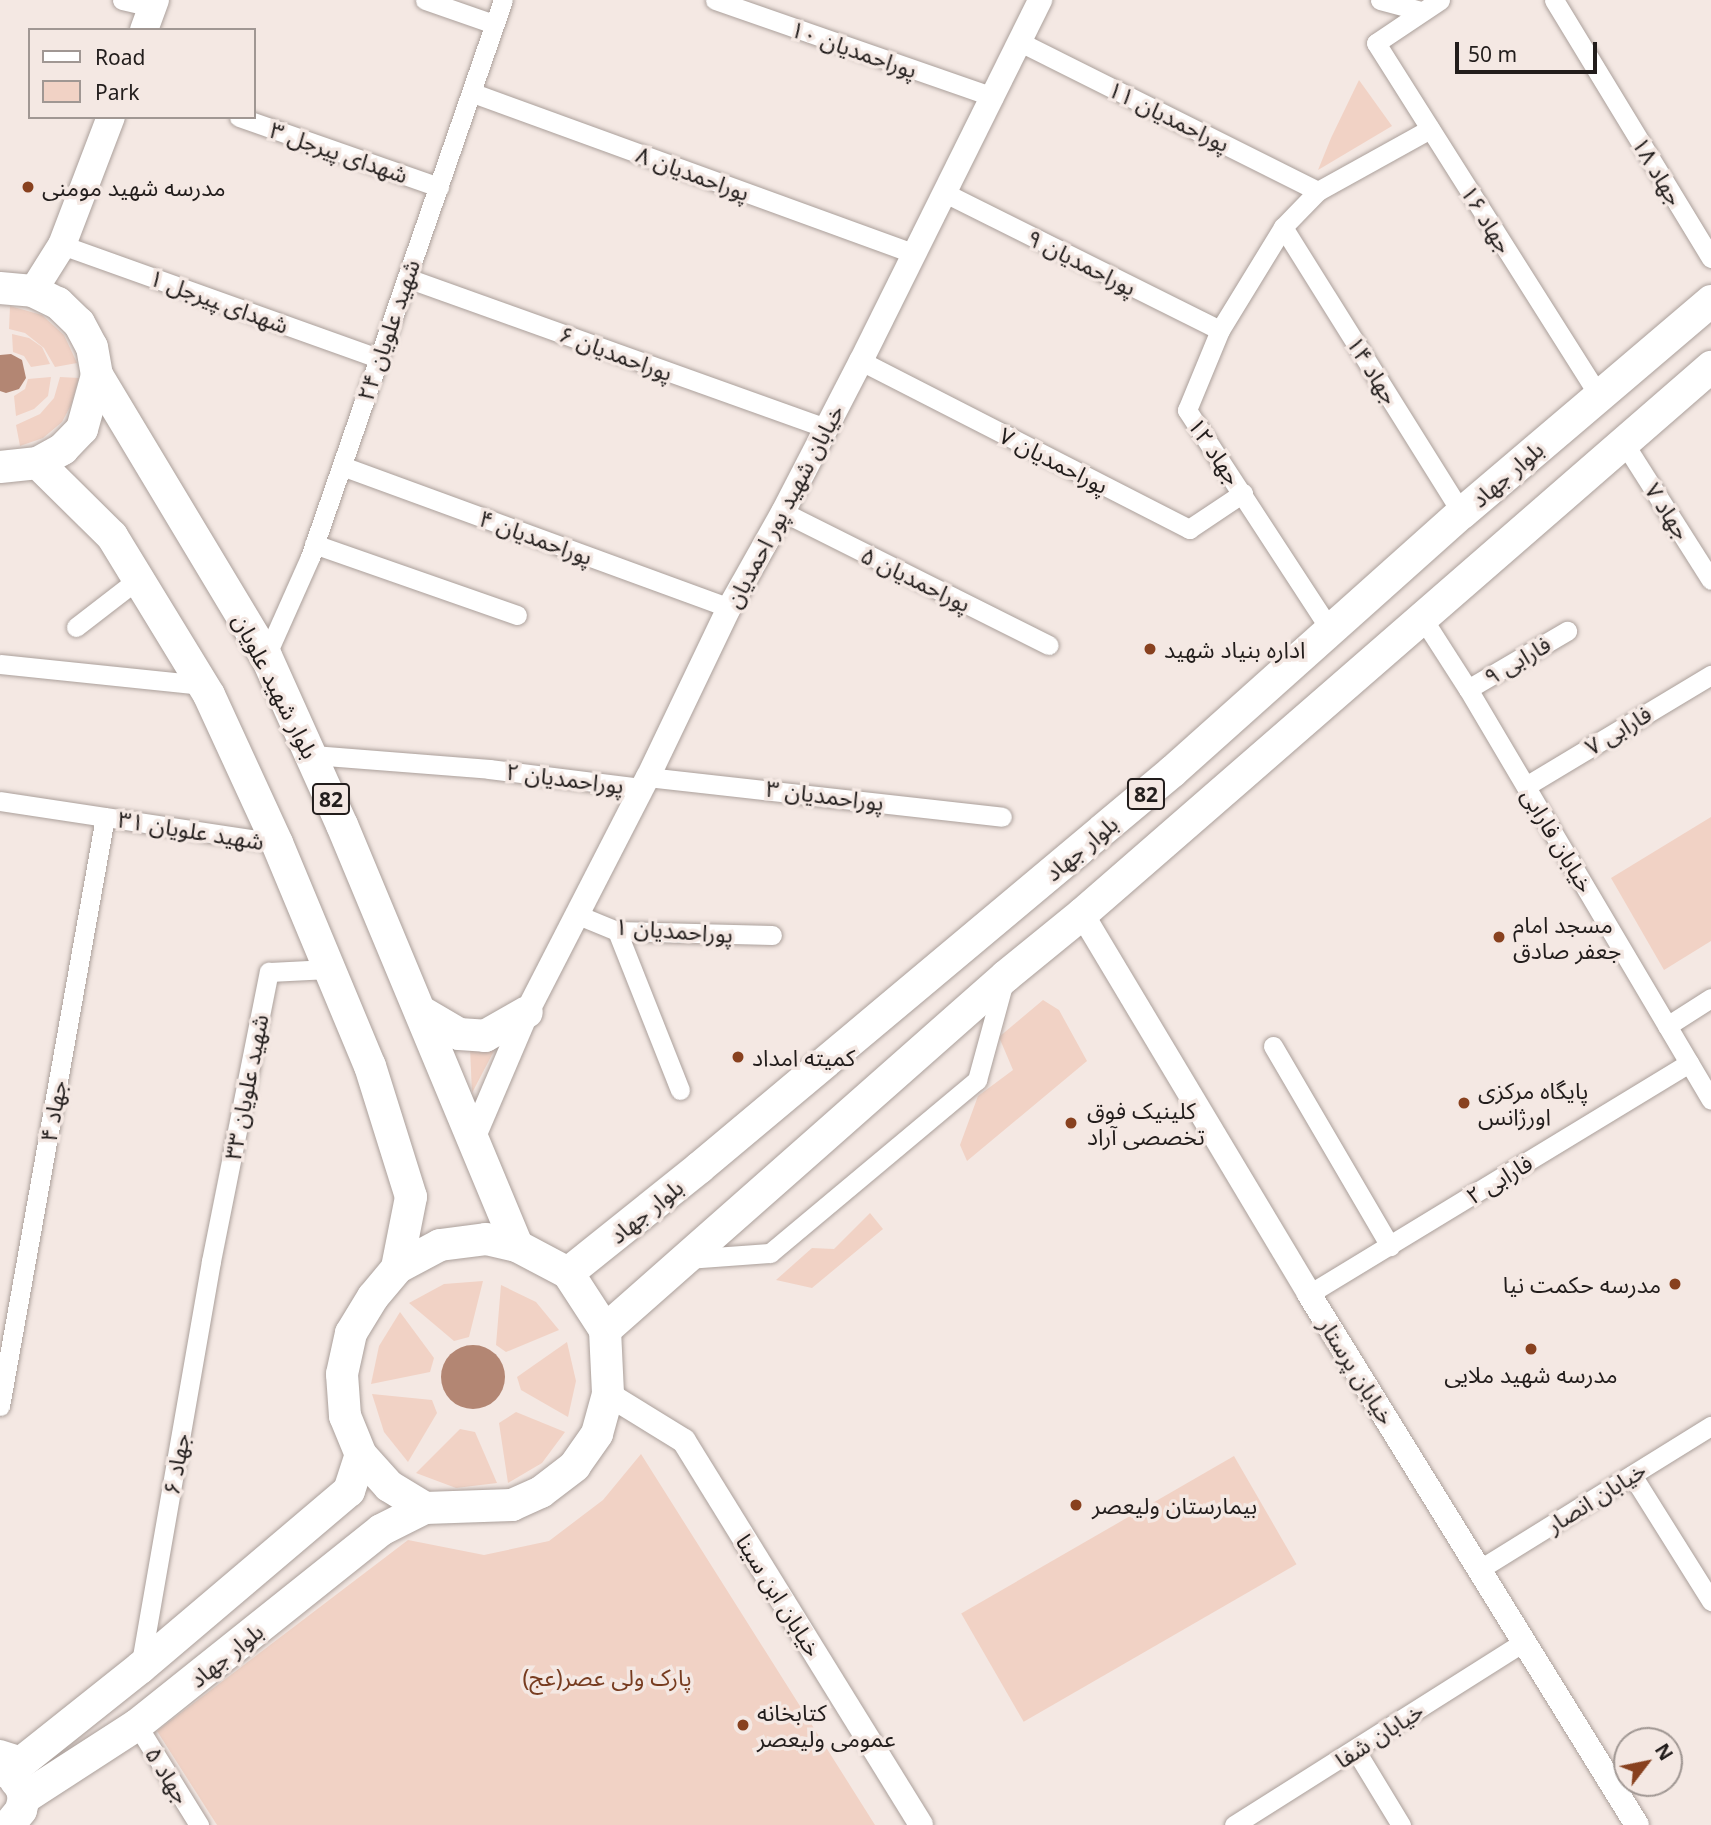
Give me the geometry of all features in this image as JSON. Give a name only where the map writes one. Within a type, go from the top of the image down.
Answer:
[{"type":"main road","points":[[33,291],[61,245],[110,119]]},
{"type":"main road","name":"82","points":[[0,288],[33,291],[58,303],[79,323],[92,348],[97,375],[82,429],[63,449],[38,463],[0,467]]},
{"type":"main road","name":"بلوار جهاد","points":[[568,1273],[699,1168],[1173,771],[1462,513],[1711,301]]},
{"type":"main road","name":"82","points":[[605,1330],[1006,976],[1082,914],[1711,367]]},
{"type":"main road","name":"بلوار شهید علویان","points":[[97,375],[266,656],[313,755],[517,1246]]},
{"type":"main road","points":[[38,463],[112,536],[203,685],[277,843],[370,1066],[411,1197],[397,1268]]},
{"type":"main road","points":[[1173,771],[1201,810]]},
{"type":"main road","points":[[420,1011],[459,1034],[485,1036],[527,1012]]},
{"type":"main road","points":[[486,1239],[517,1246],[568,1273],[605,1330],[608,1394],[597,1434],[575,1466],[541,1492],[512,1505],[425,1508],[389,1486],[361,1455],[345,1416],[342,1374],[351,1333],[373,1297],[397,1268],[440,1245],[486,1239]]},
{"type":"main road","name":"بلوار جهاد","points":[[11,1779],[349,1491],[361,1455]]},
{"type":"main road","name":"بلوار جهاد","points":[[11,1779],[137,1725],[382,1530],[425,1508]]},
{"type":"street","points":[[122,0],[150,12]]},
{"type":"street","points":[[425,0],[494,24]]},
{"type":"street","name":"شهید علویان ۲۴","points":[[266,656],[314,544],[377,358],[473,93],[503,0]]},
{"type":"street","name":"پوراحمدیان ۱۰","points":[[715,0],[744,5],[993,97]]},
{"type":"street","name":"خیابان شهید پور احمدیان","points":[[472,1141],[527,1012],[578,915],[729,608],[783,512],[861,361],[912,253],[945,193],[1040,0]]},
{"type":"street","points":[[1380,0],[1421,11],[1440,0]]},
{"type":"street","name":"جهاد ۱۸","points":[[1554,0],[1711,258]]},
{"type":"street","name":"جهاد ۱۶","points":[[1421,11],[1376,43],[1598,396]]},
{"type":"street","name":"پوراحمدیان ۱۱","points":[[1020,42],[1318,191]]},
{"type":"street","name":"پوراحمدیان ۸","points":[[473,93],[912,253]]},
{"type":"street","name":"شهدای پیرجل ۳","points":[[245,119],[439,187]]},
{"type":"street","name":"جهاد ۱۲","points":[[1331,631],[1187,410],[1220,330],[1283,227],[1318,191],[1430,129]]},
{"type":"street","name":"پوراحمدیان ۹","points":[[945,193],[1220,330]]},
{"type":"street","name":"جهاد ۱۴","points":[[1283,227],[1462,513]]},
{"type":"street","name":"شهدای ‍‍‍‍‍‍پیرجل ۱","points":[[61,245],[377,358]]},
{"type":"street","name":"پوراحمدیان ۶","points":[[407,278],[825,428]]},
{"type":"street","name":"پوراحمدیان ۷","points":[[861,361],[1189,529],[1243,493]]},
{"type":"street","name":"جهاد ۷","points":[[1624,443],[1711,580]]},
{"type":"street","name":"پوراحمدیان ۴","points":[[342,466],[729,608]]},
{"type":"street","name":"پوراحمدیان ۵","points":[[783,512],[1049,645]]},
{"type":"street","points":[[314,544],[517,615]]},
{"type":"street","points":[[76,627],[138,579]]},
{"type":"street","name":"خیابان فارابی","points":[[1423,619],[1468,689],[1711,1100]]},
{"type":"street","name":"فارابی ۹","points":[[1468,689],[1567,631]]},
{"type":"street","points":[[0,664],[91,676],[203,685]]},
{"type":"street","name":"فارابی ۷","points":[[1526,786],[1711,675]]},
{"type":"street","name":"پوراحمدیان ۲","points":[[313,755],[644,782]]},
{"type":"street","name":"پوراحمدیان ۳","points":[[644,782],[1002,817]]},
{"type":"street","name":"شهید علویان ۳۱","points":[[0,801],[277,843]]},
{"type":"street","name":"جهاد ۴","points":[[0,1406],[105,817]]},
{"type":"street","name":"خیابان پرستار","points":[[1082,914],[1308,1294],[1637,1825]]},
{"type":"street","name":"پوراحمدیان ۱","points":[[578,915],[617,931],[772,935]]},
{"type":"street","points":[[617,931],[680,1090]]},
{"type":"street","name":"شهید علویان ۳۳","points":[[211,1261],[269,972],[330,969]]},
{"type":"street","points":[[685,1259],[770,1253],[977,1080],[1006,976]]},
{"type":"street","points":[[1667,1026],[1711,998]]},
{"type":"street","points":[[1273,1046],[1390,1246]]},
{"type":"street","name":"فارابی ۲","points":[[1308,1294],[1689,1063]]},
{"type":"street","name":"جهاد ۶","points":[[141,1668],[211,1261]]},
{"type":"street","name":"خیابان ابن سینا","points":[[608,1394],[684,1441],[921,1825]]},
{"type":"street","name":"خیابان انصار","points":[[1480,1569],[1711,1426]]},
{"type":"street","points":[[1632,1475],[1711,1601]]},
{"type":"street","name":"خیابان شفا","points":[[1234,1825],[1356,1751],[1523,1642]]},
{"type":"street","name":"جهاد ۵","points":[[137,1725],[199,1825]]},
{"type":"street","points":[[1356,1751],[1401,1825]]},
{"type":"green space","points":[[1359,80],[1392,126],[1318,170],[1331,138]]},
{"type":"green space","points":[[10,306],[42,315],[64,335],[77,363],[55,367],[44,348],[25,333],[9,329]]},
{"type":"green space","points":[[12,334],[29,338],[42,347],[50,364],[31,367],[24,356],[13,352]]},
{"type":"green space","points":[[51,377],[48,396],[34,409],[16,416],[14,396],[25,389],[28,379]]},
{"type":"green space","points":[[60,377],[79,378],[71,405],[62,422],[43,438],[20,446],[16,425],[40,414],[54,398]]},
{"type":"green space","points":[[1711,817],[1711,941],[1664,970],[1611,878]]},
{"type":"green space","points":[[1043,1000],[1059,1010],[1087,1061],[967,1161],[960,1145],[978,1096],[1013,1070],[999,1037]]},
{"type":"green space","points":[[496,1047],[472,1093],[470,1048]]},
{"type":"green space","points":[[870,1213],[883,1229],[812,1288],[776,1280],[812,1248],[834,1249]]},
{"type":"green space","points":[[483,1281],[469,1337],[454,1341],[409,1303],[444,1284]]},
{"type":"green space","points":[[501,1285],[536,1302],[559,1330],[506,1352],[496,1345]]},
{"type":"green space","points":[[400,1312],[434,1358],[430,1372],[371,1384],[379,1346]]},
{"type":"green space","points":[[567,1342],[576,1381],[568,1417],[521,1390],[517,1377]]},
{"type":"green space","points":[[372,1394],[432,1400],[437,1413],[408,1462],[384,1432]]},
{"type":"green space","points":[[516,1412],[565,1432],[542,1463],[508,1483],[499,1423]]},
{"type":"green space","points":[[460,1429],[475,1432],[497,1483],[456,1488],[416,1473]]},
{"type":"green space","name":"پارک ولی عصر(عج)","points":[[641,1454],[875,1825],[217,1825],[157,1731],[408,1540],[484,1555],[549,1541],[603,1500]]},
{"type":"green space","points":[[1234,1456],[1296,1564],[1024,1722],[961,1614]]},
{"type":"shaded area","points":[[11,354],[22,360],[26,378],[19,389],[6,393],[0,391],[0,355]]},
{"type":"shaded area","points":[[467,1345],[479,1345],[496,1354],[503,1365],[503,1389],[496,1400],[479,1409],[467,1409],[455,1404],[446,1395],[441,1383],[441,1371],[446,1359],[455,1350]]},
{"type":"place","name":"مدرسه شهید مومنی","points":[[28,187]]},
{"type":"place","name":"اداره بنیاد شهید","points":[[1150,649]]},
{"type":"place","name":"مسجد امام جعفر صادق","points":[[1499,937]]},
{"type":"place","name":"کمیته امداد","points":[[738,1057]]},
{"type":"place","name":"پایگاه مرکزی اورژانس","points":[[1464,1103]]},
{"type":"place","name":"کلینیک فوق تخصصی آراد","points":[[1071,1123]]},
{"type":"place","name":"مدرسه حکمت نیا","points":[[1675,1284]]},
{"type":"place","name":"مدرسه شهید ملایی","points":[[1531,1349]]},
{"type":"place","name":"بیمارستان ولیعصر","points":[[1076,1505]]},
{"type":"place","name":"کتابخانه عمومی ولیعصر","points":[[743,1725]]}]
